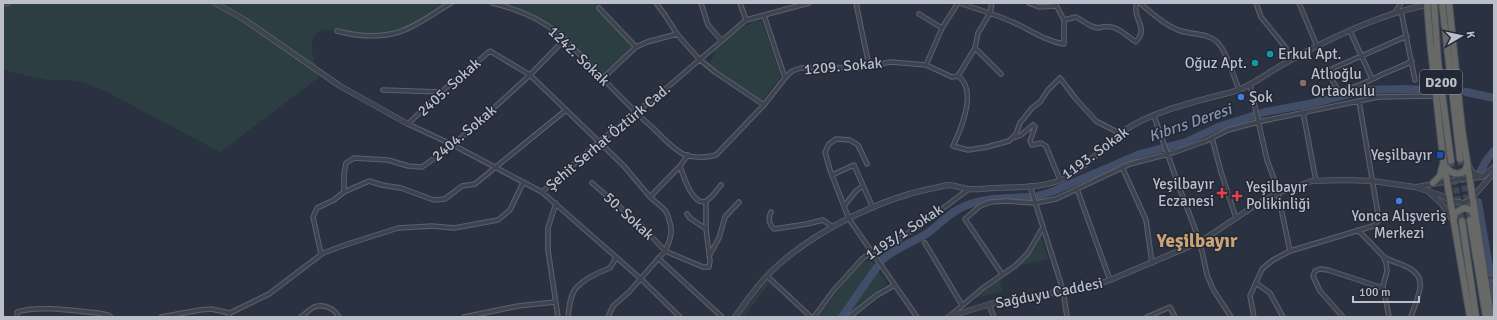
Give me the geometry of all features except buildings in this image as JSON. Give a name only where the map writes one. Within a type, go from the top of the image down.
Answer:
[{"type":"highway","name":"D200","points":[[1434,3],[1438,62],[1451,161]]},
{"type":"highway","name":"D200","points":[[1442,3],[1460,159]]},
{"type":"highway","points":[[1449,3],[1461,123],[1473,196],[1473,218],[1486,317]]},
{"type":"highway","points":[[1427,4],[1443,158],[1470,317]]},
{"type":"highway","points":[[1443,158],[1446,168],[1450,172],[1457,174],[1464,172],[1467,168],[1467,161]]},
{"type":"highway","points":[[1433,183],[1441,173],[1443,158]]},
{"type":"highway","points":[[1453,222],[1455,213],[1464,208],[1470,210],[1486,278],[1491,317]]},
{"type":"highway","points":[[1462,221],[1476,317]]},
{"type":"street","points":[[3,4],[8,3]]},
{"type":"street","points":[[215,3],[245,20],[340,86],[408,124],[453,145],[542,192]]},
{"type":"street","points":[[337,31],[355,35],[371,36],[399,32],[451,3]]},
{"type":"street","name":"1242. Sokak","points":[[492,3],[532,16],[547,24],[565,40],[635,112]]},
{"type":"street","points":[[656,3],[665,14],[677,34],[699,59],[764,105]]},
{"type":"street","points":[[701,3],[708,25],[721,40]]},
{"type":"street","points":[[740,3],[746,20]]},
{"type":"street","points":[[783,3],[785,9]]},
{"type":"street","name":"Şehit Serhat Öztürk Cad.","points":[[680,317],[641,279],[542,192],[599,142],[663,91],[746,20],[809,3]]},
{"type":"street","points":[[856,3],[868,60],[874,65]]},
{"type":"street","points":[[926,65],[942,28],[958,3],[1015,23],[1055,43],[1064,44],[1064,20],[1056,4],[1039,7],[1029,3]]},
{"type":"street","points":[[992,3],[990,13],[978,33],[975,48],[958,76],[962,78],[967,89],[968,96],[962,126],[953,146],[968,150],[987,147],[1008,141],[1020,135],[1033,125],[1035,127],[1030,141],[1032,145],[1041,143],[1046,146],[1060,180]]},
{"type":"street","points":[[1064,20],[1076,17],[1091,26],[1098,28],[1112,26],[1136,42],[1141,36],[1142,29],[1135,9],[1137,3]]},
{"type":"street","points":[[1140,3],[1173,28],[1215,39],[1223,51],[1239,90]]},
{"type":"street","points":[[1256,3],[1261,17],[1286,48],[1287,61]]},
{"type":"street","points":[[1299,3],[1317,46]]},
{"type":"street","points":[[1395,13],[1401,3]]},
{"type":"street","name":"1193. Sokak","points":[[735,317],[767,276],[785,259],[810,241],[849,218],[895,198],[949,185],[969,189],[1040,186],[1060,180],[1079,169],[1131,127],[1164,112],[1239,90],[1250,85],[1287,61],[1317,46],[1395,13],[1427,4]]},
{"type":"street","points":[[599,8],[636,46]]},
{"type":"street","points":[[1401,11],[1415,80]]},
{"type":"street","points":[[919,14],[942,28]]},
{"type":"street","points":[[764,15],[785,78]]},
{"type":"street","points":[[1350,31],[1372,79]]},
{"type":"street","points":[[603,78],[636,46],[677,34]]},
{"type":"street","points":[[1407,36],[1327,71],[1339,92],[1402,67],[1412,61]]},
{"type":"street","name":"2404. Sokak","points":[[344,192],[344,174],[346,163],[354,158],[388,160],[408,166],[422,167],[453,145],[530,75],[565,40]]},
{"type":"street","points":[[975,48],[1001,74]]},
{"type":"street","name":"2405. Sokak","points":[[408,124],[441,92],[490,51],[530,75]]},
{"type":"street","name":"1209. Sokak","points":[[635,112],[683,154],[696,157],[709,157],[716,155],[764,105],[792,71],[801,68],[858,68],[891,62],[926,65],[952,77],[958,76]]},
{"type":"street","points":[[530,75],[624,166],[650,197],[665,210],[671,226],[669,242],[665,251],[630,292],[613,306],[608,317]]},
{"type":"street","points":[[1008,141],[1016,134],[1020,123],[1032,108],[1040,102],[1048,90],[1060,78],[1076,99],[1096,121],[1121,134]]},
{"type":"street","points":[[1250,85],[1267,160],[1276,184],[1290,251]]},
{"type":"street","points":[[383,90],[441,92]]},
{"type":"street","points":[[1002,274],[965,219],[980,206],[991,202],[1006,201],[1034,203],[1056,198],[1122,167],[1167,154],[1212,138],[1228,130],[1258,122],[1378,97],[1436,96]]},
{"type":"street","points":[[1254,317],[1250,296],[1262,270],[1266,265],[1290,251],[1373,226],[1379,220],[1359,101]]},
{"type":"street","points":[[321,254],[313,217],[317,208],[334,200],[344,192],[370,181],[382,185],[401,188],[434,200],[445,199],[462,186],[475,184],[566,110]]},
{"type":"street","points":[[1303,112],[1316,181]]},
{"type":"street","points":[[1154,116],[1200,242],[1206,276],[1231,317]]},
{"type":"street","points":[[1212,138],[1236,218]]},
{"type":"street","points":[[867,164],[858,145],[850,140],[836,139],[829,144],[825,152],[832,175],[849,218],[916,317]]},
{"type":"street","points":[[650,197],[680,166],[688,155]]},
{"type":"street","points":[[1467,161],[1472,172],[1482,177]]},
{"type":"street","points":[[832,175],[854,165],[873,208]]},
{"type":"street","points":[[680,166],[685,180],[695,199],[701,202],[706,201],[721,185]]},
{"type":"street","points":[[1122,167],[1146,220],[1152,262]]},
{"type":"street","points":[[1415,187],[1433,183],[1482,177],[1494,167]]},
{"type":"street","points":[[1415,187],[1443,196],[1451,201],[1464,203],[1470,200],[1494,173]]},
{"type":"street","name":"Sağduyu Caddesi","points":[[948,317],[989,305],[1062,290],[1092,286],[1110,280],[1200,242],[1278,193],[1312,181],[1372,181],[1415,187]]},
{"type":"street","points":[[228,317],[230,313],[269,294],[321,254],[348,244],[398,228],[432,226],[454,228],[498,220],[510,210],[523,183]]},
{"type":"street","name":"50. Sokak","points":[[592,183],[643,227],[665,251]]},
{"type":"street","points":[[844,206],[856,191],[863,186]]},
{"type":"street","points":[[1030,186],[1062,290],[1067,317]]},
{"type":"street","name":"1193/1 Sokak","points":[[812,317],[847,275],[871,252],[896,241],[969,189]]},
{"type":"street","points":[[1077,189],[1110,280]]},
{"type":"street","points":[[1429,192],[1442,204],[1453,222]]},
{"type":"street","points":[[665,251],[703,267],[709,267],[710,261],[706,229],[706,201]]},
{"type":"street","points":[[709,256],[719,238],[725,218],[739,202]]},
{"type":"street","points":[[556,203],[548,228],[548,250],[558,317]]},
{"type":"street","points":[[771,212],[769,216],[770,225],[774,229],[823,220],[834,227]]},
{"type":"street","points":[[687,214],[690,218],[706,229]]},
{"type":"street","points":[[948,317],[1002,274],[1015,266],[1028,253],[1042,229]]},
{"type":"street","points":[[1358,230],[1388,260],[1410,268],[1420,278],[1421,286],[1411,317]]},
{"type":"street","points":[[925,243],[962,305]]},
{"type":"street","points":[[1383,256],[1386,262],[1387,271],[1384,288],[1389,317]]},
{"type":"street","points":[[568,317],[571,299],[576,288],[602,271],[610,268],[616,258]]},
{"type":"street","name":"50. Sokak","points":[[658,258],[722,317]]},
{"type":"street","points":[[1342,317],[1320,291],[1313,276],[1315,271],[1320,269],[1328,270],[1384,288]]},
{"type":"street","points":[[767,276],[812,317]]},
{"type":"street","points":[[1486,278],[1494,278]]},
{"type":"street","points":[[1256,283],[1270,294],[1283,317]]},
{"type":"street","points":[[849,317],[877,295],[893,286]]},
{"type":"street","points":[[464,317],[518,306],[555,302]]},
{"type":"street","points":[[989,305],[994,317]]},
{"type":"street","points":[[302,317],[314,307],[322,306],[330,307],[336,311],[339,317]]},
{"type":"street","points":[[1147,317],[1170,307],[1175,317]]},
{"type":"street","points":[[17,317],[17,312],[35,309],[98,313],[111,317]]},
{"type":"street","points":[[161,317],[211,309],[230,313]]},
{"type":"shaded area","points":[[3,3],[451,3],[409,28],[391,34],[374,35],[344,33],[327,29],[319,31],[313,39],[312,45],[318,78],[220,152],[105,91],[82,82],[47,80],[3,70]]},
{"type":"shaded area","points":[[492,3],[604,3],[599,8],[636,47],[603,78],[560,35],[532,16]]},
{"type":"shaded area","points":[[757,20],[762,21],[780,78],[761,102],[709,64],[715,54],[714,51],[734,33]]},
{"type":"shaded area","points":[[1041,236],[1048,259],[1017,266],[1034,251]]},
{"type":"shaded area","points":[[871,260],[887,284],[846,317],[818,317],[848,278],[862,263]]},
{"type":"shaded area","points":[[767,280],[785,297],[769,284],[745,317],[739,317]]},
{"type":"shaded area","points":[[1000,280],[1002,291],[973,299]]},
{"type":"waterway","name":"Kıbrıs Deresi","points":[[1038,196],[1054,191],[1140,154],[1186,142],[1218,127],[1265,112],[1314,103],[1365,90],[1427,90]]},
{"type":"waterway","name":"Kıbrıs Deresi","points":[[1466,92],[1494,98]]},
{"type":"waterway","points":[[1481,170],[1494,151]]},
{"type":"waterway","name":"Kıbrıs Deresi","points":[[881,261],[896,250],[918,239],[957,210],[966,206],[984,200],[1031,197]]},
{"type":"waterway","points":[[1478,202],[1494,296]]},
{"type":"waterway","name":"Kıbrıs Deresi","points":[[842,317],[877,267]]},
{"type":"tunnel","points":[[1460,159],[1470,220]]},
{"type":"tunnel","points":[[1451,161],[1462,221]]},
{"type":"place","name":"Erkul Apt.","points":[[1270,54]]},
{"type":"place","name":"Oğuz Apt.","points":[[1255,63]]},
{"type":"place","name":"Atlıoğlu Ortaokulu","points":[[1303,83]]},
{"type":"place","name":"Şok","points":[[1241,97]]},
{"type":"place","name":"Yeşilbayır","points":[[1440,155]]},
{"type":"place","name":"Yeşilbayır Eczanesi","points":[[1222,193]]},
{"type":"place","name":"Yeşilbayır Polikinliği","points":[[1237,196]]},
{"type":"place","name":"Yonca Alışveriş Merkezi","points":[[1399,201]]},
{"type":"district","name":"Yeşilbayır","points":[[1197,241]]}]
